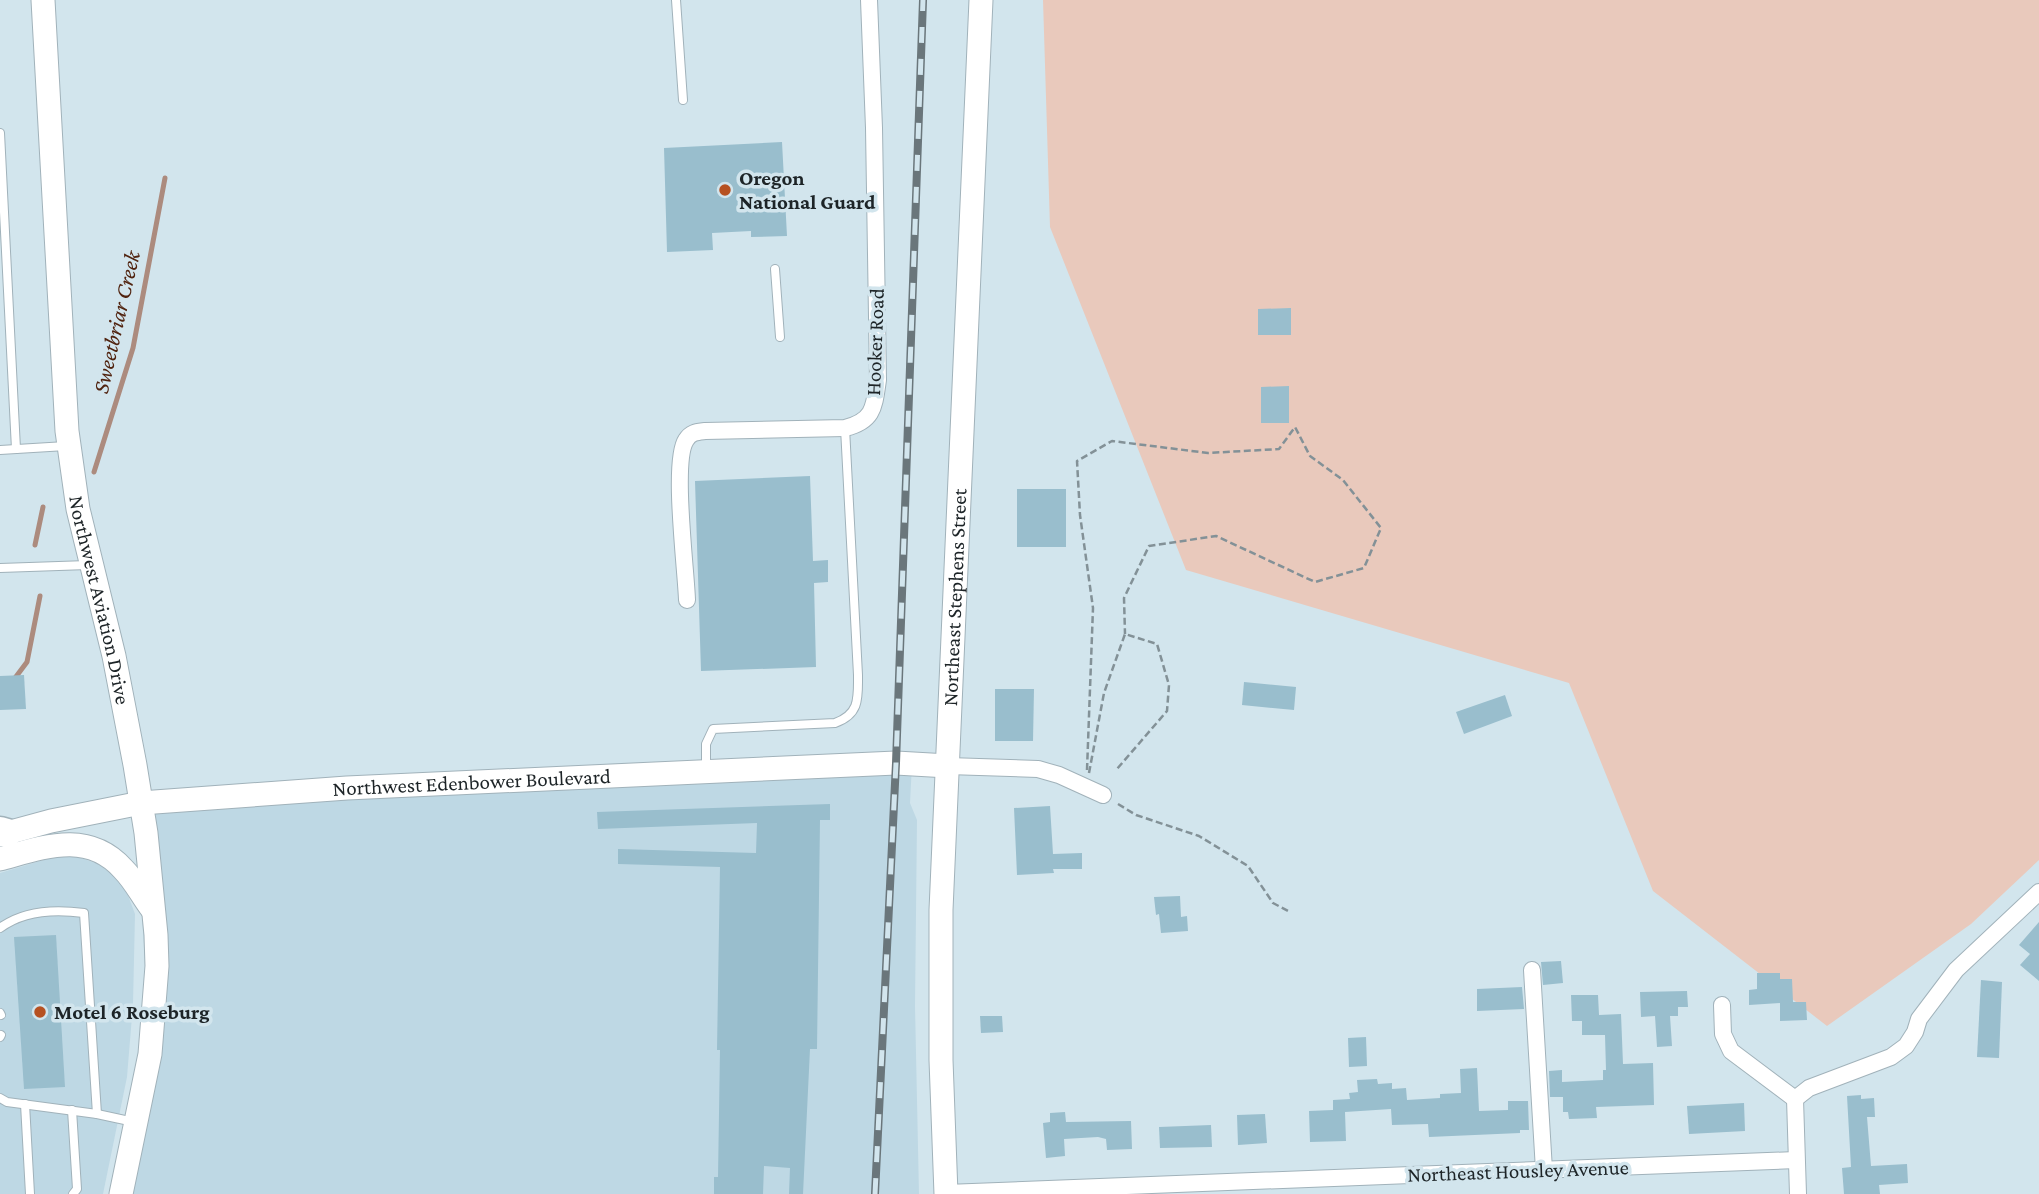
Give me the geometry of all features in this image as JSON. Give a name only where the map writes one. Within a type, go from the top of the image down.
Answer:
[{"type":"main road","name":"Northwest Aviation Drive","points":[[43,0],[63,391],[69,446],[78,509],[114,656],[141,803],[154,912],[157,966],[150,1054],[121,1194]]},
{"type":"main road","name":"Northeast Stephens Street","points":[[946,1193],[941,1060],[941,910],[981,0]]},
{"type":"main road","name":"Northwest Edenbower Boulevard","points":[[2,839],[141,803],[347,788],[896,763],[948,766]]},
{"type":"main road","points":[[2,839],[58,845],[79,844],[97,849],[123,868],[154,912]]},
{"type":"street","name":"Hooker Road","points":[[845,428],[857,425],[869,417],[878,380],[869,0]]},
{"type":"street","points":[[687,600],[679,466],[686,439],[694,433],[705,431],[845,428]]},
{"type":"street","points":[[948,766],[1038,769],[1059,775],[1103,795]]},
{"type":"street","points":[[1795,1099],[1809,1088],[1891,1057],[1906,1045],[1929,1003],[1956,970],[2039,892]]},
{"type":"street","points":[[1532,970],[1544,1170]]},
{"type":"street","points":[[1722,1005],[1723,1034],[1731,1051],[1795,1099]]},
{"type":"street","points":[[1795,1099],[1798,1194]]},
{"type":"street","name":"Northeast Housley Avenue","points":[[946,1193],[1796,1160]]},
{"type":"lane","points":[[676,0],[683,100]]},
{"type":"lane","points":[[0,133],[16,449]]},
{"type":"lane","points":[[775,268],[780,337]]},
{"type":"lane","points":[[706,772],[706,744],[713,729],[835,723],[845,719],[856,705],[858,675],[845,428]]},
{"type":"lane","points":[[0,450],[69,446]]},
{"type":"lane","points":[[0,568],[91,565]]},
{"type":"lane","points":[[0,928],[12,919],[42,912],[63,910],[84,913],[97,1114]]},
{"type":"lane","points":[[0,1098],[7,1102],[137,1122]]},
{"type":"lane","points":[[25,1104],[30,1194]]},
{"type":"lane","points":[[72,1110],[77,1189],[73,1194]]},
{"type":"path","points":[[1296,427],[1310,456],[1343,480],[1381,528],[1364,568],[1315,582],[1216,536],[1149,546],[1124,598],[1125,634],[1104,694],[1086,787],[1093,608],[1080,514],[1077,461],[1112,441],[1208,453],[1279,449],[1296,427]]},
{"type":"path","points":[[1117,769],[1167,711],[1169,685],[1157,645],[1125,634]]},
{"type":"path","points":[[1103,795],[1136,815],[1199,835],[1248,866],[1273,903],[1290,912]]},
{"type":"shaded area","points":[[1043,0],[2039,0],[2039,860],[1971,924],[1827,1026],[1653,891],[1569,683],[1186,570],[1050,227]]},
{"type":"shaded area","points":[[912,764],[910,803],[917,820],[915,1006],[919,1194],[121,1194],[150,1054],[141,896],[141,803]]},
{"type":"shaded area","points":[[67,853],[98,864],[123,882],[135,914],[133,1004],[127,1077],[103,1194],[0,1194],[0,873]]},
{"type":"building","name":"Oregon National Guard","points":[[782,142],[787,236],[751,237],[751,231],[712,233],[713,250],[667,252],[664,148]]},
{"type":"building","points":[[1291,308],[1291,335],[1258,335],[1258,309]]},
{"type":"building","points":[[1289,386],[1289,423],[1261,423],[1261,387]]},
{"type":"building","points":[[810,476],[813,561],[828,560],[828,582],[814,583],[816,667],[701,671],[695,481]]},
{"type":"building","points":[[1017,489],[1066,489],[1066,547],[1017,547]]},
{"type":"building","points":[[24,675],[26,709],[0,710],[0,676]]},
{"type":"building","points":[[1244,682],[1296,687],[1294,710],[1242,705]]},
{"type":"building","points":[[995,689],[1034,689],[1033,741],[995,741]]},
{"type":"building","points":[[1505,695],[1512,716],[1464,734],[1456,712]]},
{"type":"building","points":[[830,804],[830,820],[820,820],[817,1049],[810,1049],[803,1194],[789,1194],[790,1168],[764,1166],[763,1194],[714,1194],[714,1177],[718,1177],[720,867],[618,864],[618,849],[756,853],[757,823],[598,829],[597,812]]},
{"type":"building","points":[[1050,806],[1053,854],[1082,853],[1082,869],[1053,869],[1054,873],[1017,875],[1014,808]]},
{"type":"building","points":[[1180,896],[1181,917],[1187,916],[1188,931],[1161,933],[1154,897]]},
{"type":"building","points":[[2039,922],[2039,981],[2020,965],[2030,954],[2019,945]]},
{"type":"building","name":"Motel 6 Roseburg","points":[[56,935],[65,1087],[24,1089],[14,937]]},
{"type":"building","points":[[1561,961],[1563,983],[1543,985],[1541,962]]},
{"type":"building","points":[[1757,973],[1780,973],[1780,979],[1792,979],[1793,1002],[1806,1002],[1807,1020],[1780,1021],[1780,1003],[1749,1005],[1749,990],[1757,989]]},
{"type":"building","points":[[1981,980],[2002,982],[1999,1058],[1977,1057]]},
{"type":"building","points":[[1522,987],[1524,1009],[1477,1011],[1477,989]]},
{"type":"building","points":[[1687,991],[1688,1007],[1678,1007],[1678,1016],[1670,1016],[1672,1046],[1657,1047],[1655,1016],[1641,1017],[1640,992]]},
{"type":"building","points":[[1571,995],[1598,995],[1599,1015],[1621,1014],[1623,1064],[1653,1063],[1654,1105],[1596,1107],[1597,1118],[1569,1119],[1568,1112],[1563,1112],[1563,1097],[1550,1097],[1549,1071],[1562,1070],[1562,1082],[1603,1080],[1603,1070],[1606,1070],[1605,1035],[1582,1035],[1582,1021],[1572,1021]]},
{"type":"building","points":[[980,1016],[1002,1016],[1003,1032],[981,1033]]},
{"type":"building","points":[[1366,1037],[1367,1066],[1349,1067],[1348,1038]]},
{"type":"building","points":[[1477,1068],[1479,1111],[1508,1110],[1508,1101],[1528,1101],[1529,1130],[1520,1130],[1520,1133],[1429,1137],[1428,1124],[1392,1125],[1391,1109],[1345,1112],[1346,1141],[1310,1142],[1309,1111],[1333,1110],[1333,1100],[1350,1099],[1349,1093],[1358,1092],[1357,1080],[1377,1079],[1378,1084],[1392,1083],[1392,1089],[1406,1088],[1407,1100],[1440,1098],[1440,1094],[1461,1093],[1460,1069]]},
{"type":"building","points":[[1861,1095],[1861,1099],[1874,1098],[1875,1117],[1867,1117],[1871,1166],[1907,1164],[1908,1183],[1879,1185],[1880,1194],[1844,1194],[1842,1168],[1851,1167],[1847,1096]]},
{"type":"building","points":[[1744,1103],[1745,1131],[1689,1134],[1687,1106]]},
{"type":"building","points":[[1065,1112],[1066,1122],[1131,1121],[1132,1149],[1107,1150],[1106,1139],[1098,1137],[1064,1139],[1065,1156],[1046,1158],[1043,1123],[1050,1122],[1050,1113]]},
{"type":"building","points":[[1265,1114],[1267,1143],[1238,1145],[1237,1115]]},
{"type":"building","points":[[1211,1125],[1212,1147],[1160,1148],[1159,1127]]},
{"type":"waterway","name":"Sweetbriar Creek","points":[[94,472],[133,348],[165,178]]},
{"type":"waterway","name":"Sweetbriar Creek","points":[[35,545],[43,507]]},
{"type":"waterway","name":"Sweetbriar Creek","points":[[15,678],[27,662],[40,596]]},
{"type":"railway","points":[[875,1194],[896,763],[923,0]]},
{"type":"place","name":"Oregon National Guard","points":[[725,190]]},
{"type":"place","name":"Motel 6 Roseburg","points":[[40,1012]]}]
